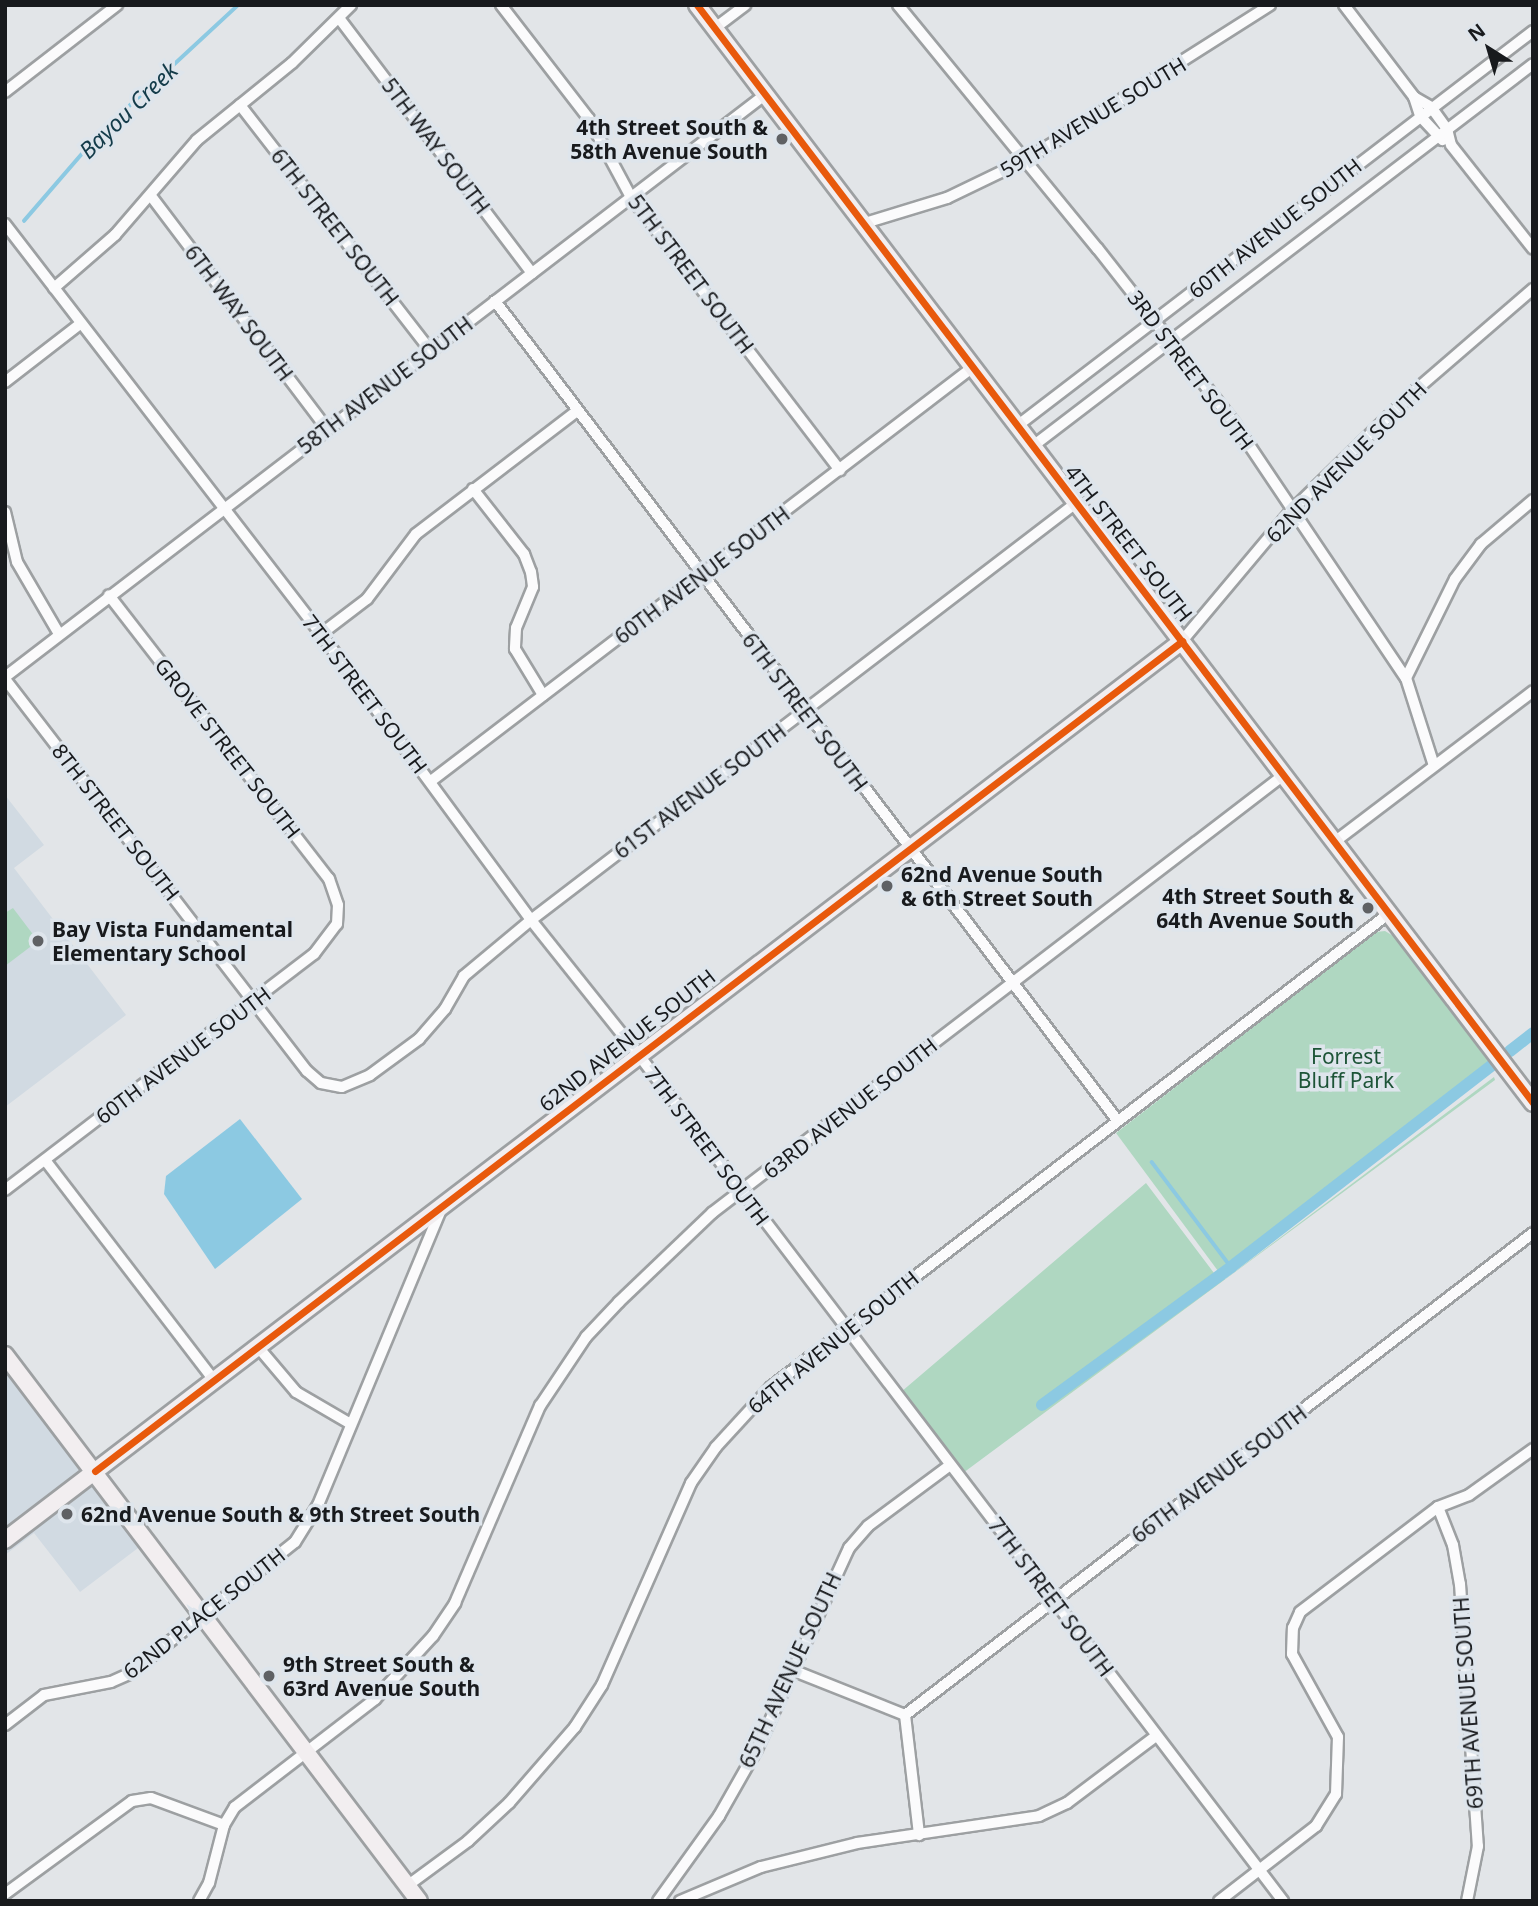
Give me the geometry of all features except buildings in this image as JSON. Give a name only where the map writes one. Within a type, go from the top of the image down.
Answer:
[{"type":"street","points":[[5,92],[117,5]]},
{"type":"street","points":[[54,288],[115,235],[197,140],[351,5]]},
{"type":"street","name":"5TH STREET SOUTH","points":[[501,5],[589,119],[631,197],[840,470]]},
{"type":"street","name":"4TH STREET SOUTH","points":[[697,5],[1076,503],[1337,840],[1533,1103]]},
{"type":"street","points":[[715,28],[745,5]]},
{"type":"street","name":"3RD STREET SOUTH","points":[[898,5],[1026,160],[1235,424],[1406,678],[1434,766]]},
{"type":"street","name":"59TH AVENUE SOUTH","points":[[865,223],[947,198],[1026,160],[1270,5]]},
{"type":"street","points":[[1344,5],[1414,97],[1420,116],[1436,137],[1451,145],[1533,249]]},
{"type":"street","name":"5TH WAY SOUTH","points":[[339,18],[532,273]]},
{"type":"street","name":"60TH AVENUE SOUTH","points":[[1017,426],[1533,31]]},
{"type":"street","name":"60TH AVENUE SOUTH","points":[[1033,446],[1533,64]]},
{"type":"street","name":"58TH AVENUE SOUTH","points":[[5,678],[222,508],[765,94]]},
{"type":"street","points":[[1414,97],[1431,107],[1447,129],[1451,145]]},
{"type":"street","name":"6TH STREET SOUTH","points":[[240,105],[430,350]]},
{"type":"street","name":"6TH WAY SOUTH","points":[[151,196],[327,429]]},
{"type":"street","name":"7TH STREET SOUTH","points":[[5,225],[321,634],[531,920],[638,1054],[845,1330],[1283,1901]]},
{"type":"street","name":"62ND AVENUE SOUTH","points":[[5,1540],[1182,640],[1292,510],[1417,389],[1533,289]]},
{"type":"street","name":"6TH STREET SOUTH","points":[[495,301],[701,576],[1117,1120]]},
{"type":"street","points":[[5,382],[80,324]]},
{"type":"street","name":"60TH AVENUE SOUTH","points":[[430,781],[973,367]]},
{"type":"street","points":[[321,634],[367,599],[416,534],[577,411]]},
{"type":"street","points":[[473,489],[524,554],[531,572],[533,587],[516,628],[515,649],[543,695]]},
{"type":"street","points":[[1406,678],[1455,579],[1481,544],[1533,500]]},
{"type":"street","name":"61ST AVENUE SOUTH","points":[[409,1046],[445,1009],[464,976],[531,920],[1076,503]]},
{"type":"street","points":[[5,512],[17,562],[59,634]]},
{"type":"street","name":"GROVE STREET SOUTH","points":[[110,595],[329,879],[338,905]]},
{"type":"street","name":"8TH STREET SOUTH","points":[[5,678],[253,1001],[321,1083],[342,1087],[355,1083],[409,1046]]},
{"type":"street","points":[[1337,840],[1533,691]]},
{"type":"street","name":"63RD AVENUE SOUTH","points":[[199,1901],[209,1884],[224,1825],[250,1792],[384,1691],[433,1636],[455,1603],[540,1406],[586,1337],[712,1213],[1285,774]]},
{"type":"street","name":"60TH AVENUE SOUTH","points":[[5,1190],[253,1001],[328,940],[337,924],[338,905]]},
{"type":"street","name":"64TH AVENUE SOUTH","points":[[407,1886],[468,1841],[509,1803],[575,1727],[602,1685],[691,1483],[751,1407],[845,1330],[1391,912]]},
{"type":"street","points":[[46,1160],[214,1380]]},
{"type":"street","name":"62ND PLACE SOUTH","points":[[5,1725],[44,1695],[111,1682],[129,1674],[203,1618],[295,1542],[318,1505],[349,1423],[444,1204]]},
{"type":"street","name":"66TH AVENUE SOUTH","points":[[905,1715],[1533,1233]]},
{"type":"street","points":[[258,1347],[296,1392],[349,1423]]},
{"type":"street","points":[[5,1355],[419,1901]]},
{"type":"street","points":[[1219,1901],[1316,1826],[1329,1811],[1339,1780],[1338,1737],[1292,1654],[1293,1628],[1300,1612],[1438,1507],[1469,1495],[1533,1448]]},
{"type":"street","name":"65TH AVENUE SOUTH","points":[[658,1901],[719,1816],[849,1548],[868,1527],[950,1465]]},
{"type":"street","name":"69TH AVENUE SOUTH","points":[[1438,1507],[1453,1545],[1460,1584],[1478,1846],[1467,1901]]},
{"type":"street","points":[[792,1670],[905,1715],[919,1835]]},
{"type":"street","points":[[680,1901],[761,1867],[857,1843],[1039,1816],[1067,1803],[1156,1736]]},
{"type":"street","points":[[5,1894],[132,1801],[151,1798],[224,1825]]},
{"type":"shaded area","name":"Bay Vista Fundamental Elementary School","points":[[5,795],[44,845],[14,868],[126,1015],[5,1107]]},
{"type":"shaded area","points":[[5,1364],[86,1469],[5,1532]]},
{"type":"shaded area","points":[[94,1480],[142,1545],[80,1592],[34,1533],[5,1555],[5,1548]]},
{"type":"green space","points":[[13,908],[38,941],[5,966],[5,913]]},
{"type":"green space","name":"Forrest Bluff Park","points":[[1385,931],[1395,937],[1488,1061],[1490,1073],[1221,1275],[1116,1133],[1376,932]]},
{"type":"green space","points":[[1494,1077],[1495,1080],[963,1473],[901,1392],[1146,1183],[1217,1277],[1225,1279]]},
{"type":"water","points":[[240,1119],[302,1199],[215,1269],[164,1194],[166,1176]]},
{"type":"waterway","name":"Bayou Creek","points":[[24,221],[100,133],[238,5]]},
{"type":"waterway","points":[[1510,1051],[1533,1033]]},
{"type":"waterway","points":[[1042,1405],[1231,1267],[1491,1066]]},
{"type":"waterway","points":[[1152,1162],[1231,1267]]},
{"type":"cycle path","points":[[697,5],[1533,1103]]},
{"type":"cycle path","points":[[95,1471],[1182,641]]},
{"type":"place","name":"4th Street South & 58th Avenue South","points":[[782,139]]},
{"type":"place","name":"62nd Avenue South & 6th Street South","points":[[887,886]]},
{"type":"place","name":"4th Street South & 64th Avenue South","points":[[1368,908]]},
{"type":"place","name":"Bay Vista Fundamental Elementary School","points":[[38,941]]},
{"type":"place","name":"62nd Avenue South & 9th Street South","points":[[67,1514]]},
{"type":"place","name":"9th Street South & 63rd Avenue South","points":[[269,1676]]}]
